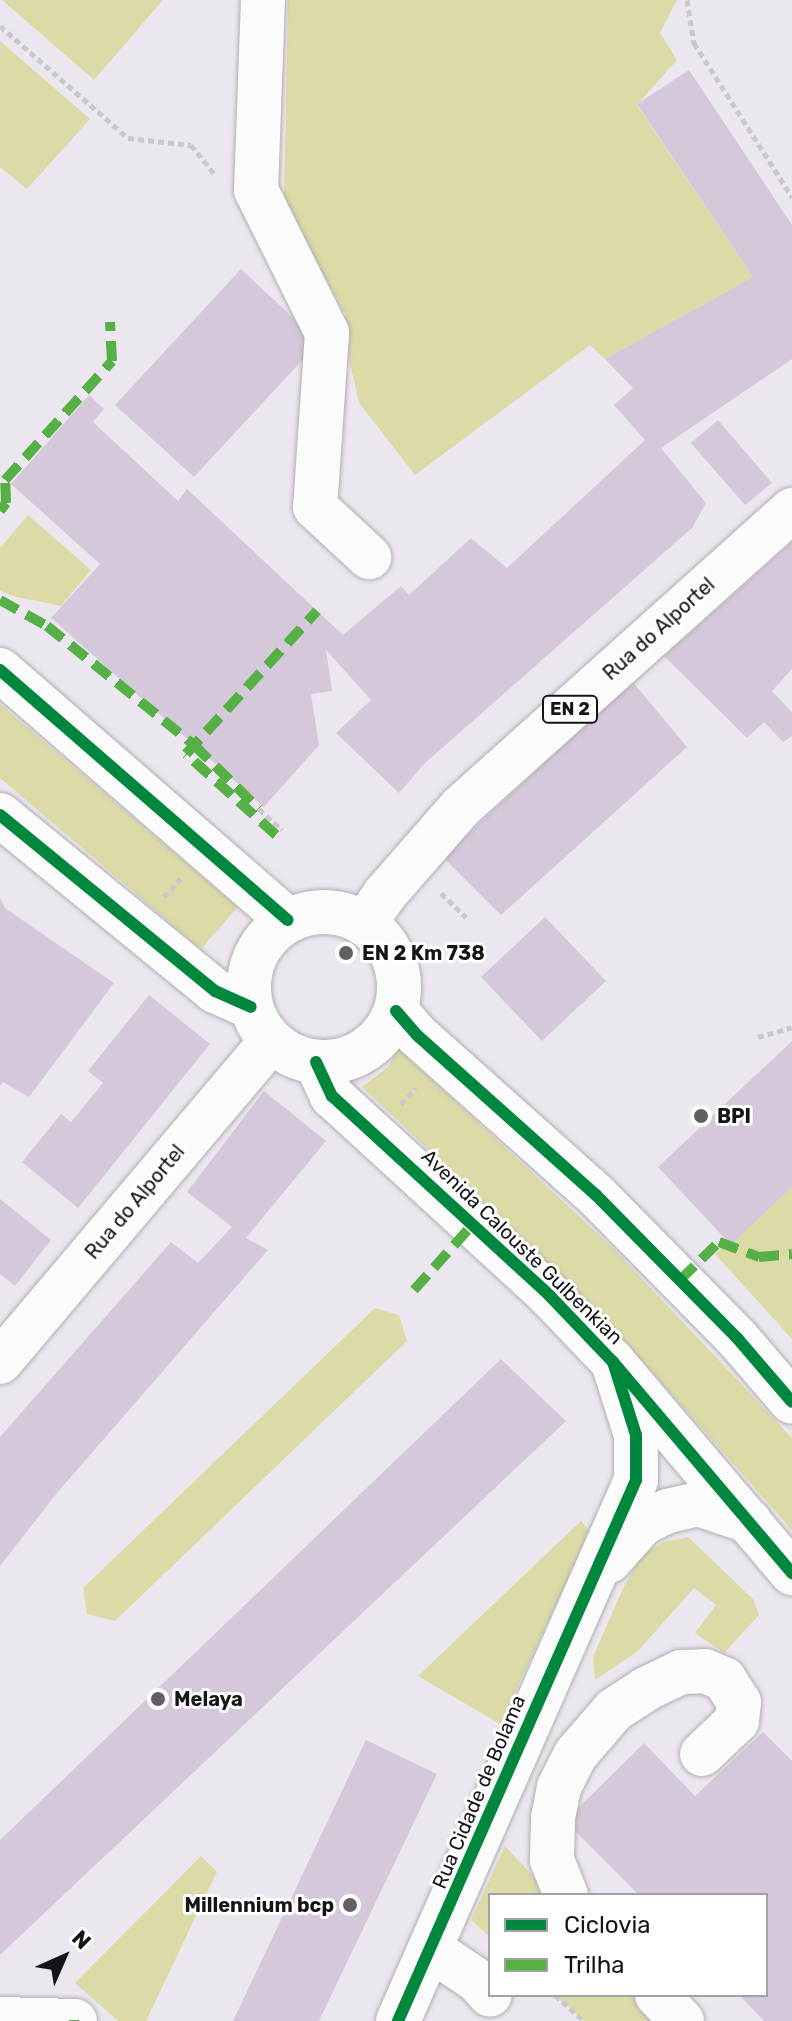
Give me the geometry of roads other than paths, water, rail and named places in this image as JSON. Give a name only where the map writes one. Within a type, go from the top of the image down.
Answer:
[{"type":"main road","points":[[263,0],[256,190],[327,333],[315,507],[369,557]]},
{"type":"main road","name":"Rua do Alportel","points":[[364,924],[385,894],[461,807],[792,510]]},
{"type":"main road","points":[[8,681],[288,920]]},
{"type":"main road","points":[[0,815],[215,991],[261,1024],[292,1055],[316,1062],[342,1061],[365,1050],[384,1033],[396,1011],[399,986],[395,962],[382,940],[364,924],[326,912],[288,920],[268,936],[254,957],[248,982],[261,1024]]},
{"type":"main road","points":[[396,1011],[596,1195],[737,1338],[792,1402]]},
{"type":"main road","name":"Rua do Alportel","points":[[0,1362],[261,1024]]},
{"type":"main road","name":"Avenida Calouste Gulbenkian","points":[[316,1062],[332,1096],[550,1296],[613,1362],[792,1573]]},
{"type":"main road","name":"Rua Cidade de Bolama","points":[[398,2021],[432,1950],[636,1480],[636,1435],[613,1362]]},
{"type":"main road","points":[[593,1578],[643,1523],[668,1511],[698,1504],[749,1521]]},
{"type":"main road","points":[[565,1893],[552,1860],[553,1818],[559,1787],[576,1754],[614,1710],[646,1689],[681,1672],[705,1671],[724,1679],[739,1702],[737,1721],[702,1754]]},
{"type":"main road","points":[[432,1950],[478,1981],[488,1993]]},
{"type":"main road","points":[[492,1997],[514,2021]]},
{"type":"main road","points":[[659,1997],[682,2021]]},
{"type":"main road","points":[[0,2019],[75,2021]]},
{"type":"place","name":"EN 2 Km 738","points":[[346,953]]},
{"type":"place","name":"BPI","points":[[701,1116]]},
{"type":"place","name":"Melaya","points":[[158,1699]]},
{"type":"place","name":"Millennium bcp","points":[[350,1905]]}]
